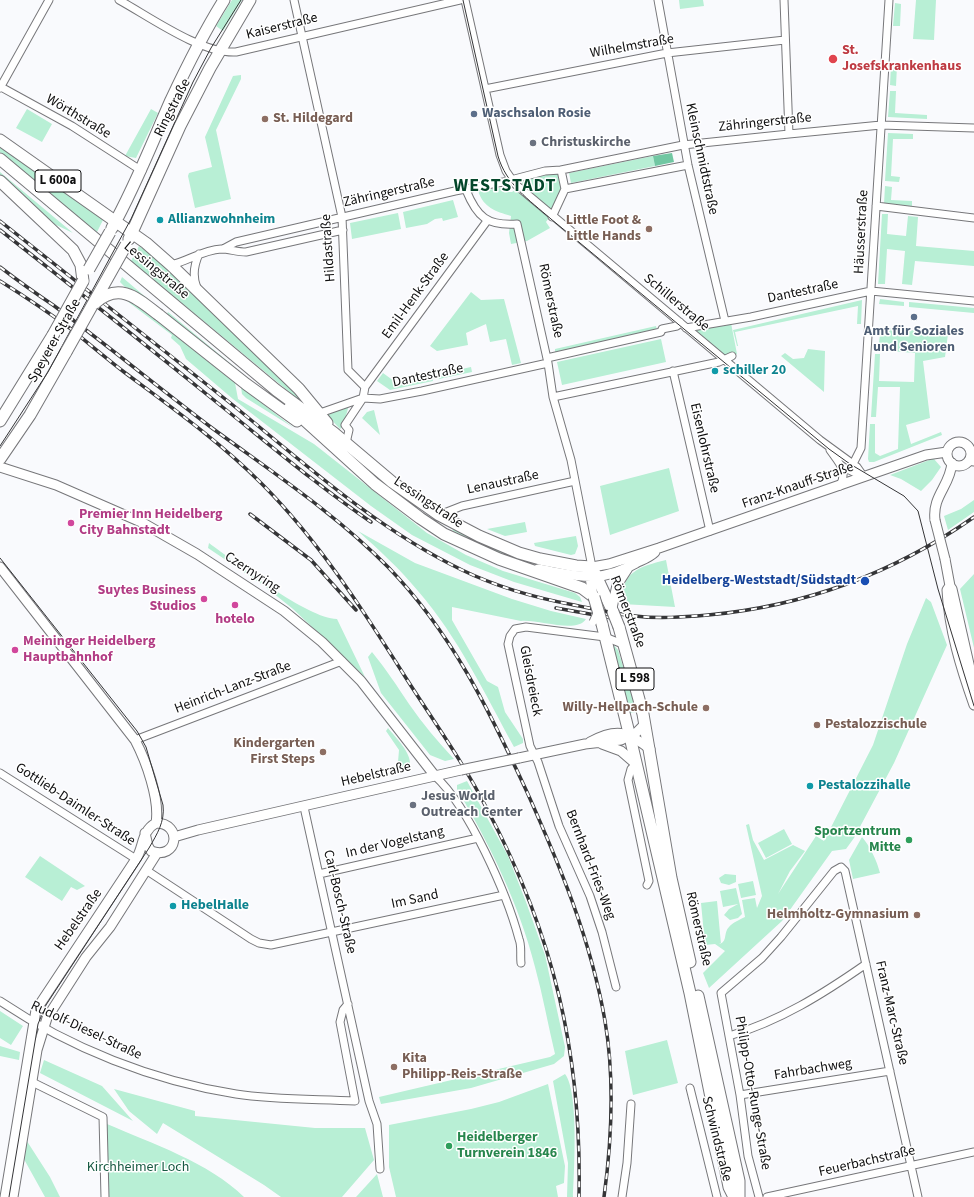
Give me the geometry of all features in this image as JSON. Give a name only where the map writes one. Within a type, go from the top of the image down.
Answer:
[{"type":"main road","name":"Ringstraße","points":[[112,227],[142,171],[198,44],[224,0]]},
{"type":"main road","name":"Ringstraße","points":[[132,234],[180,126],[210,68],[250,0]]},
{"type":"main road","name":"L 600a","points":[[0,140],[112,227]]},
{"type":"main road","name":"Lessingstraße","points":[[0,159],[17,175],[276,390],[334,433],[392,482],[439,515],[479,536],[519,553],[576,566],[593,574]]},
{"type":"main road","name":"Lessingstraße","points":[[0,163],[17,175]]},
{"type":"main road","name":"L 600a","points":[[0,181],[73,250],[81,265],[83,281]]},
{"type":"main road","points":[[112,227],[132,234],[171,265],[299,389],[320,413],[334,433]]},
{"type":"main road","name":"Speyerer Straße","points":[[0,421],[28,378],[112,227]]},
{"type":"main road","name":"Speyerer Straße","points":[[0,459],[30,415],[132,234]]},
{"type":"main road","points":[[91,308],[104,296],[111,293],[126,294],[136,297],[293,420],[314,430]]},
{"type":"main road","name":"Lessingstraße","points":[[276,390],[292,410],[375,484],[426,522],[456,540],[518,565],[593,574]]},
{"type":"main road","points":[[945,485],[954,478],[968,462],[971,444],[955,442],[949,447],[947,452],[948,458],[952,463]]},
{"type":"main road","name":"Franz-Knauff-Straße","points":[[593,574],[608,564],[710,531],[926,455],[947,452]]},
{"type":"main road","points":[[952,463],[968,462]]},
{"type":"main road","points":[[952,463],[945,485],[935,504],[936,520],[974,686]]},
{"type":"main road","name":"Czernyring","points":[[0,467],[56,485],[87,497],[172,539],[284,611],[342,661],[374,694],[435,776]]},
{"type":"main road","points":[[426,522],[439,515]]},
{"type":"main road","name":"Franz-Knauff-Straße","points":[[593,574],[608,576],[628,568],[654,554],[659,548]]},
{"type":"main road","name":"Römerstraße","points":[[518,565],[582,588],[593,596],[598,611],[597,623],[605,637],[630,737],[690,993],[729,1187],[734,1197]]},
{"type":"main road","points":[[0,568],[135,740],[143,758],[154,794],[157,813],[156,823]]},
{"type":"main road","points":[[610,597],[621,577],[628,568]]},
{"type":"main road","points":[[593,574],[593,596]]},
{"type":"main road","name":"Römerstraße","points":[[593,574],[610,597],[612,608],[625,645],[645,724],[671,878],[739,1181],[739,1197]]},
{"type":"main road","points":[[950,586],[947,590],[950,620],[962,672],[974,705]]},
{"type":"main road","name":"Hebelstraße","points":[[13,1197],[40,1039],[47,1018],[86,957],[110,926],[157,853],[167,851],[170,848],[174,837],[198,830],[304,807],[460,770],[585,744],[621,740],[630,737],[645,724]]},
{"type":"main road","name":"Hebelstraße","points":[[585,744],[602,735],[620,732],[639,740],[650,748]]},
{"type":"main road","points":[[599,743],[621,751],[636,764]]},
{"type":"main road","points":[[157,853],[149,848],[145,833],[148,827],[156,823],[166,825],[171,830],[174,837]]},
{"type":"main road","name":"Hebelstraße","points":[[4,1191],[36,1010],[41,1000],[70,957],[82,943],[136,860],[141,851],[145,833]]},
{"type":"street","points":[[0,88],[49,0]]},
{"type":"street","name":"Kaiserstraße","points":[[119,0],[198,44],[220,51],[236,52],[460,0]]},
{"type":"street","name":"Hildastraße","points":[[294,0],[344,230],[348,370],[365,387]]},
{"type":"street","points":[[465,0],[500,155],[511,180]]},
{"type":"street","name":"Kleinschmidtstraße","points":[[658,0],[683,145],[725,321]]},
{"type":"street","points":[[784,0],[789,134]]},
{"type":"street","name":"Häusserstraße","points":[[853,464],[861,448],[889,0]]},
{"type":"street","name":"Wilhelmstraße","points":[[485,90],[667,53],[785,40]]},
{"type":"street","name":"Wörthstraße","points":[[0,88],[72,126],[142,171]]},
{"type":"street","name":"Zähringerstraße","points":[[171,265],[200,254],[223,249],[236,242],[342,217],[455,191],[511,180],[545,171],[561,170],[683,145],[881,125],[974,128]]},
{"type":"street","points":[[565,189],[688,166]]},
{"type":"street","points":[[552,217],[565,189],[561,170]]},
{"type":"street","name":"Schillerstraße","points":[[511,180],[523,193],[680,322],[826,445],[857,466],[864,477]]},
{"type":"street","points":[[466,190],[473,207],[479,215],[487,221]]},
{"type":"street","points":[[876,206],[974,218]]},
{"type":"street","name":"Römerstraße","points":[[487,221],[500,224],[517,224],[547,360],[553,397],[575,481],[593,574]]},
{"type":"street","name":"Emil-Henk-Straße","points":[[365,387],[487,221]]},
{"type":"street","name":"Zähringerstraße","points":[[223,249],[235,252],[246,252],[344,230]]},
{"type":"street","points":[[199,291],[194,279],[194,270],[200,254]]},
{"type":"street","name":"Dantestraße","points":[[686,328],[871,291],[974,301]]},
{"type":"street","name":"Dantestraße","points":[[363,398],[380,399],[422,391],[661,332],[662,329],[677,326],[680,322]]},
{"type":"street","points":[[553,397],[725,360],[732,356]]},
{"type":"street","name":"Eisenlohrstraße","points":[[673,371],[710,531]]},
{"type":"street","points":[[346,443],[349,430],[345,425],[363,398],[365,387]]},
{"type":"street","points":[[320,413],[363,398]]},
{"type":"street","name":"Schillerstraße","points":[[826,445],[843,467],[864,477]]},
{"type":"street","points":[[840,486],[844,474],[843,467]]},
{"type":"street","name":"Lenaustraße","points":[[439,515],[462,506],[575,481]]},
{"type":"street","points":[[581,633],[597,623]]},
{"type":"street","name":"Gleisdreieck","points":[[535,755],[530,746],[508,644],[510,636],[515,629],[526,627],[581,633],[605,637],[625,645]]},
{"type":"street","name":"Heinrich-Lanz-Straße","points":[[135,740],[342,661]]},
{"type":"street","name":"Bernhard-Fries-Weg","points":[[535,755],[559,826],[598,918],[616,987]]},
{"type":"street","points":[[636,764],[631,769],[628,780],[649,882],[647,885]]},
{"type":"street","name":"Gottlieb-Daimler-Straße","points":[[0,773],[136,860]]},
{"type":"street","points":[[435,776],[443,783],[478,838],[504,895],[520,940],[522,963]]},
{"type":"street","name":"Carl-Bosch-Straße","points":[[304,807],[370,1101],[377,1124],[380,1169]]},
{"type":"street","name":"In der Vogelstang","points":[[319,874],[478,838]]},
{"type":"street","name":"Franz-Marc-Straße","points":[[721,993],[762,958],[781,937],[834,871],[838,867],[844,868],[918,1197]]},
{"type":"street","points":[[146,870],[259,943],[271,945],[332,931]]},
{"type":"street","name":"Im Sand","points":[[332,931],[504,895]]},
{"type":"street","points":[[729,1036],[756,1028],[786,1015],[808,1003],[866,964]]},
{"type":"street","name":"Philipp-Otto-Runge-Straße","points":[[721,993],[740,1095],[748,1156],[759,1197]]},
{"type":"street","name":"Rudolf-Diesel-Straße","points":[[0,1001],[14,1011],[44,1028],[101,1055],[139,1070],[202,1088],[269,1098],[355,1101],[340,1022],[343,1010],[348,1004]]},
{"type":"street","name":"Fahrbachweg","points":[[740,1095],[890,1071]]},
{"type":"street","points":[[32,1082],[103,1117],[105,1197]]},
{"type":"street","name":"Schwindstraße","points":[[690,1088],[717,1197]]},
{"type":"street","points":[[622,1197],[627,1164],[632,1104]]},
{"type":"street","name":"Feuerbachstraße","points":[[767,1197],[974,1152]]},
{"type":"green space","points":[[232,0],[242,0],[223,31],[216,26]]},
{"type":"green space","points":[[679,0],[703,0],[704,6],[680,9]]},
{"type":"green space","points":[[916,0],[936,0],[934,40],[913,39]]},
{"type":"green space","points":[[895,3],[901,4],[900,26],[893,26]]},
{"type":"green space","points":[[891,65],[897,66],[896,86],[890,85]]},
{"type":"green space","points":[[241,75],[241,79],[216,130],[231,199],[195,208],[188,176],[189,173],[212,167],[205,137],[233,76]]},
{"type":"green space","points":[[890,91],[896,91],[895,113],[927,115],[927,119],[888,117]]},
{"type":"green space","points":[[27,109],[52,124],[42,142],[16,128]]},
{"type":"green space","points":[[151,109],[158,113],[136,158],[125,156]]},
{"type":"green space","points":[[888,133],[913,134],[913,139],[893,139],[891,176],[900,177],[899,182],[885,181]]},
{"type":"green space","points":[[0,147],[104,218],[97,232],[37,185],[0,152]]},
{"type":"green space","points":[[672,153],[674,162],[655,166],[653,156]]},
{"type":"green space","points":[[653,156],[655,166],[571,183],[569,173]]},
{"type":"green space","points":[[0,172],[73,233],[52,223],[0,176]]},
{"type":"green space","points":[[560,173],[561,193],[554,210],[546,222],[550,228],[527,241],[511,244],[509,233],[511,216],[495,210],[487,205],[480,197],[478,191],[500,188],[505,192],[512,192],[522,185],[522,179]]},
{"type":"green space","points":[[885,186],[892,187],[891,200],[912,201],[912,206],[884,204]]},
{"type":"green space","points":[[453,200],[458,217],[443,221],[442,218],[435,219],[427,224],[406,228],[403,212]]},
{"type":"green space","points":[[398,213],[401,229],[352,239],[350,223]]},
{"type":"green space","points":[[882,214],[888,214],[887,234],[906,236],[908,216],[918,217],[916,246],[974,251],[974,266],[915,261],[912,285],[902,284],[905,251],[887,249],[885,284],[878,284]]},
{"type":"green space","points":[[139,246],[146,250],[310,405],[307,406],[294,396],[131,261]]},
{"type":"green space","points":[[122,277],[155,305],[134,290],[125,287],[120,282]]},
{"type":"green space","points":[[471,292],[481,300],[504,299],[521,363],[512,365],[506,339],[490,342],[486,324],[466,333],[468,345],[437,351],[430,346]]},
{"type":"green space","points":[[880,299],[904,302],[904,306],[879,304]]},
{"type":"green space","points":[[862,300],[861,324],[857,324],[858,306],[735,332],[737,346],[733,330]]},
{"type":"green space","points":[[127,301],[138,306],[235,383],[238,399],[314,444],[427,533],[466,555],[503,571],[575,593],[580,597],[582,602],[514,582],[470,565],[412,535],[371,506],[233,399],[186,359],[180,346],[171,338],[172,335]]},
{"type":"green space","points":[[909,302],[974,308],[974,313],[909,307]]},
{"type":"green space","points":[[168,312],[248,378],[167,314]]},
{"type":"green space","points":[[731,323],[737,354],[727,358],[691,328]]},
{"type":"green space","points":[[656,326],[657,330],[555,353],[555,349]]},
{"type":"green space","points":[[881,327],[948,334],[945,357],[923,361],[930,418],[906,425],[911,444],[941,432],[942,435],[874,462],[869,462],[870,424],[875,424],[875,453],[880,456],[898,449],[900,387],[878,387],[876,417],[871,417],[875,354],[880,354],[879,381],[914,382],[915,353],[878,350]]},
{"type":"green space","points":[[661,339],[666,362],[562,385],[557,362]]},
{"type":"green space","points":[[808,349],[825,351],[824,392],[781,356],[785,353],[793,359],[804,358]]},
{"type":"green space","points":[[471,367],[472,372],[439,379],[438,374]]},
{"type":"green space","points":[[383,373],[398,384],[432,376],[433,381],[390,390],[377,381]]},
{"type":"green space","points":[[241,387],[294,428],[246,398],[242,394]]},
{"type":"green space","points":[[349,405],[343,426],[340,429],[326,414]]},
{"type":"green space","points":[[374,410],[380,435],[362,418],[367,412]]},
{"type":"green space","points":[[934,459],[941,467],[932,480],[921,491],[901,479],[890,475]]},
{"type":"green space","points":[[669,468],[679,511],[610,535],[600,486]]},
{"type":"green space","points":[[974,500],[974,512],[948,530],[944,516],[961,509]]},
{"type":"green space","points":[[525,522],[527,532],[505,536],[487,529]]},
{"type":"green space","points":[[452,526],[556,567],[498,552],[453,531]]},
{"type":"green space","points":[[358,531],[415,563],[512,599],[551,611],[586,619],[581,623],[566,626],[521,621],[452,607],[452,620],[487,681],[498,687],[505,712],[523,739],[523,743],[514,747],[470,666],[446,627],[418,591],[404,575]]},
{"type":"green space","points":[[576,536],[578,546],[575,554],[571,555],[535,546],[534,543]]},
{"type":"green space","points":[[209,543],[291,600],[324,617],[337,619],[365,677],[293,609],[263,585],[208,548]]},
{"type":"green space","points":[[666,560],[675,607],[622,604],[622,593],[628,578],[633,573],[647,565]]},
{"type":"green space","points":[[974,574],[974,648],[960,589]]},
{"type":"green space","points":[[926,598],[931,602],[947,645],[894,763],[854,838],[846,849],[832,851],[782,921],[709,988],[703,973],[725,951],[715,944],[705,945],[701,903],[717,901],[721,943],[725,939],[727,929],[745,917],[742,900],[755,898],[757,908],[762,896],[746,825],[749,824],[753,840],[764,860],[793,845],[805,851],[790,871],[778,894],[816,836],[824,841],[873,745],[907,644]]},
{"type":"green space","points":[[613,644],[618,650],[637,712],[629,713]]},
{"type":"green space","points":[[372,652],[420,719],[454,759],[445,761],[430,755],[381,693],[368,657]]},
{"type":"green space","points":[[388,728],[406,750],[410,760],[410,765],[403,772],[358,782],[357,777],[375,773],[382,775],[389,773],[398,762],[399,750],[386,731]]},
{"type":"green space","points":[[467,781],[508,856],[545,955],[565,1047],[564,1056],[554,1064],[471,1088],[381,1104],[379,1097],[550,1057],[555,1054],[538,978],[521,920],[492,853],[457,789],[457,785]]},
{"type":"green space","points":[[784,829],[792,844],[766,858],[758,843]]},
{"type":"green space","points":[[862,837],[873,854],[880,873],[853,879],[849,860]]},
{"type":"green space","points":[[40,856],[85,886],[77,890],[71,887],[62,901],[25,877]]},
{"type":"green space","points":[[725,874],[736,875],[736,882],[729,885],[721,883],[719,878]]},
{"type":"green space","points":[[753,881],[756,895],[741,898],[738,884]]},
{"type":"green space","points":[[736,888],[742,914],[738,918],[730,920],[724,915],[729,909],[738,904],[723,907],[720,891]]},
{"type":"green space","points":[[0,1011],[23,1026],[11,1045],[0,1038]]},
{"type":"green space","points":[[667,1040],[678,1083],[633,1095],[625,1051]]},
{"type":"green space","points":[[0,1046],[20,1052],[19,1060],[0,1056]]},
{"type":"green space","points":[[44,1060],[102,1086],[133,1121],[40,1073]]},
{"type":"green space","points":[[565,1074],[569,1083],[574,1114],[575,1152],[573,1197],[567,1197],[568,1163],[553,1081]]},
{"type":"green space","name":"Heidelberger Turnverein 1846","points":[[548,1084],[565,1166],[564,1183],[556,1186],[558,1197],[396,1197],[389,1167],[389,1125],[499,1102]]},
{"type":"green space","points":[[114,1089],[195,1111],[195,1116],[315,1128],[365,1128],[374,1160],[342,1197],[281,1197],[163,1123],[157,1134],[129,1111]]},
{"type":"green space","name":"Kirchheimer Loch","points":[[107,1124],[161,1146],[197,1164],[230,1185],[244,1197],[108,1197]]},
{"type":"green space","points":[[23,1135],[50,1177],[60,1197],[45,1197],[20,1152]]},
{"type":"green space","points":[[377,1174],[383,1197],[356,1197]]},
{"type":"tram line","points":[[0,446],[48,372],[131,219],[193,82],[211,48],[241,0]]},
{"type":"tram line","points":[[463,0],[498,156],[507,175],[519,191],[829,449],[850,464],[904,496],[918,511],[938,589],[974,706]]},
{"type":"tram line","points":[[0,558],[137,731],[146,747],[163,805],[162,822],[155,838],[46,1005],[38,1024],[9,1197]]},
{"type":"railway","points":[[0,221],[371,516],[431,554],[462,570],[489,582],[517,591],[545,599],[597,610],[644,617],[662,618],[744,611],[780,604],[848,584],[912,555],[944,537],[974,517]]},
{"type":"railway","points":[[0,230],[294,465],[371,522]]},
{"type":"railway","points":[[0,267],[73,320],[192,413],[303,494],[347,529],[388,567],[411,592],[450,646],[483,702],[527,792],[573,904],[592,961],[605,1021],[610,1065],[611,1109],[609,1153],[604,1197]]},
{"type":"railway","points":[[0,281],[71,329],[124,372],[177,411],[212,439],[261,483],[302,528],[357,602],[459,759],[487,809],[510,856],[530,903],[546,950],[559,997],[569,1045],[575,1094],[579,1145],[579,1197]]},
{"type":"railway","points":[[250,514],[311,560],[356,610]]},
{"type":"railway","points":[[556,608],[612,618]]},
{"type":"place","name":"St. Josefskrankenhaus","points":[[833,59]]},
{"type":"place","name":"Waschsalon Rosie","points":[[474,114]]},
{"type":"place","name":"St. Hildegard","points":[[265,119]]},
{"type":"place","name":"Christuskirche","points":[[533,143]]},
{"type":"place","name":"Allianzwohnheim","points":[[160,220]]},
{"type":"place","name":"Little Foot & Little Hands","points":[[649,229]]},
{"type":"place","name":"Amt für Soziales und Senioren","points":[[914,317]]},
{"type":"place","name":"schiller 20","points":[[715,371]]},
{"type":"place","name":"Premier Inn Heidelberg City Bahnstadt","points":[[71,523]]},
{"type":"place","name":"Heidelberg-Weststadt/Südstadt","points":[[865,581]]},
{"type":"place","name":"Suytes Business Studios","points":[[204,599]]},
{"type":"place","name":"hotelo","points":[[235,605]]},
{"type":"place","name":"Meininger Heidelberg Hauptbahnhof","points":[[15,650]]},
{"type":"place","name":"Willy-Hellpach-Schule","points":[[706,708]]},
{"type":"place","name":"Pestalozzischule","points":[[817,725]]},
{"type":"place","name":"Kindergarten First Steps","points":[[323,752]]},
{"type":"place","name":"Pestalozzihalle","points":[[810,786]]},
{"type":"place","name":"Jesus World Outreach Center","points":[[413,805]]},
{"type":"place","name":"Sportzentrum Mitte","points":[[909,840]]},
{"type":"place","name":"HebelHalle","points":[[173,906]]},
{"type":"place","name":"Helmholtz-Gymnasium","points":[[917,915]]},
{"type":"place","name":"Kita Philipp-Reis-Straße","points":[[394,1067]]},
{"type":"place","name":"Heidelberger Turnverein 1846","points":[[449,1146]]},
{"type":"district","name":"WESTSTADT","points":[[505,187]]}]
